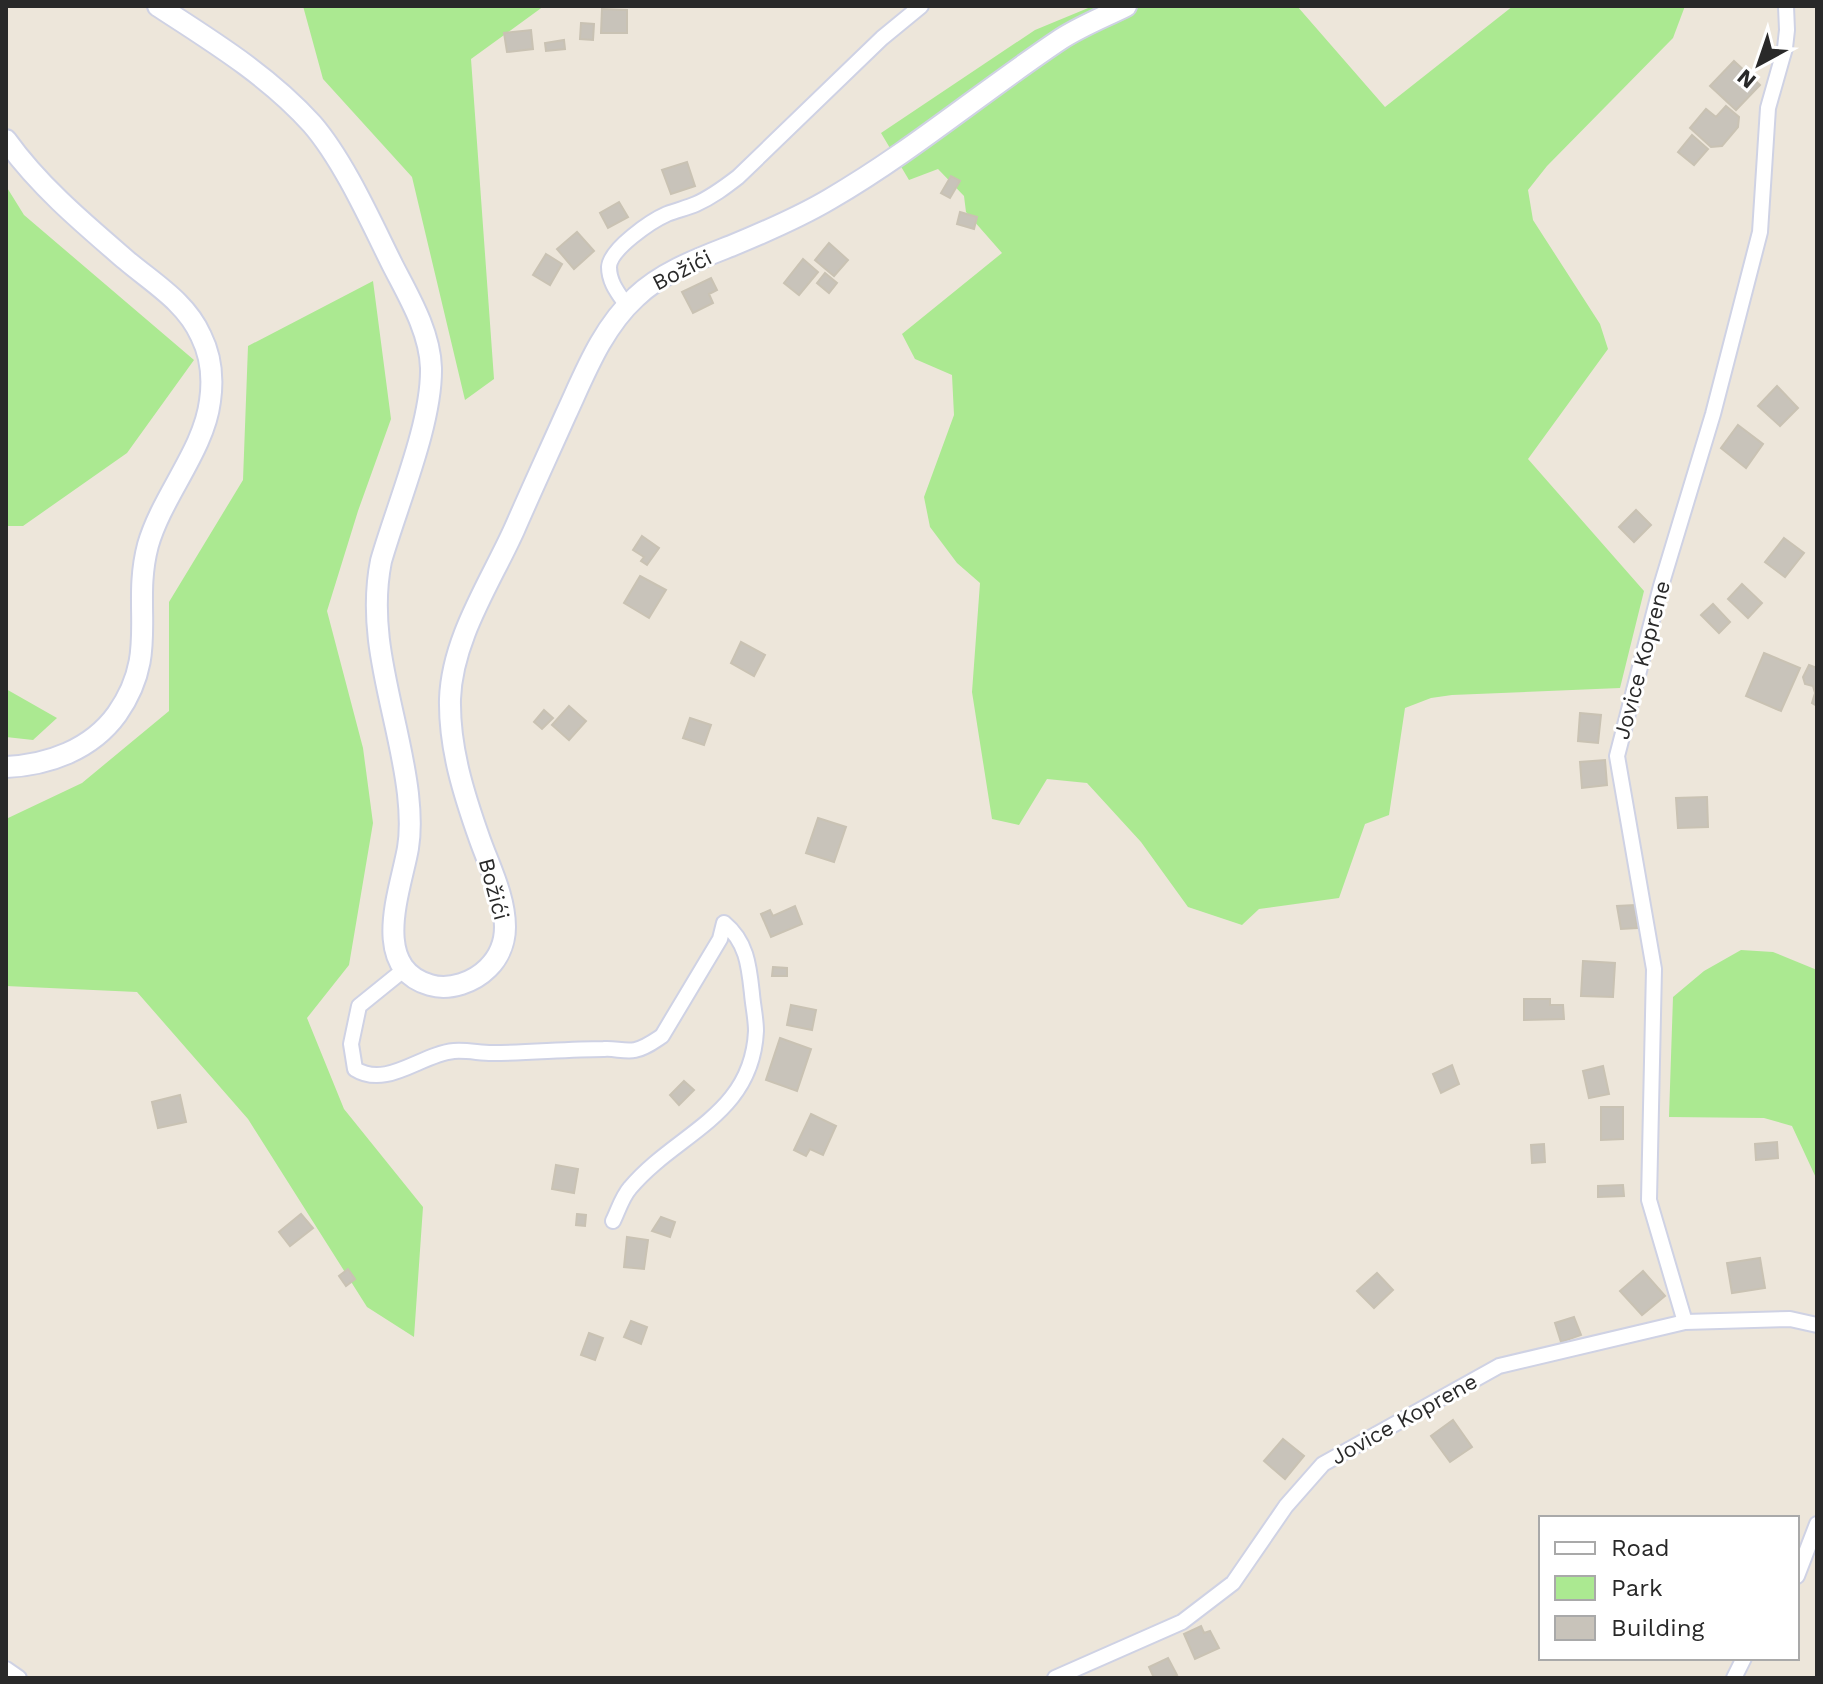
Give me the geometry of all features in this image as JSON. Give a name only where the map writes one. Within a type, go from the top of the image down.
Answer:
[{"type":"main road","points":[[158,6],[247,66],[293,104],[313,126],[334,156],[412,302],[428,348],[431,365],[427,404],[381,561],[376,596],[382,665],[404,767],[410,812],[408,849],[395,901],[393,929],[399,956],[406,968]]},
{"type":"main road","name":"Božići","points":[[406,968],[423,983],[455,986],[491,966],[502,946],[505,929],[499,893],[455,758],[450,717],[452,679],[471,622],[610,327],[643,290],[668,274],[791,220],[833,197],[889,163],[1065,36],[1126,6]]},
{"type":"main road","points":[[6,140],[55,198],[180,304],[201,335],[208,354],[210,378],[210,401],[195,447],[160,512],[148,544],[141,588],[143,649],[137,676],[126,700],[111,722],[78,748],[46,762],[10,766]]},
{"type":"street","points":[[627,306],[612,284],[609,268],[618,250],[655,220],[706,199],[738,177],[882,38],[921,6]]},
{"type":"street","name":"Jovice Koprene","points":[[1685,1322],[1649,1200],[1654,969],[1617,756],[1661,586],[1713,414],[1760,232],[1768,108],[1785,48],[1786,6]]},
{"type":"street","points":[[406,968],[359,1006],[351,1054],[355,1069],[365,1076],[391,1074],[419,1060],[454,1051],[492,1053],[607,1048],[632,1051],[650,1045],[662,1036],[720,939],[724,923],[736,933],[747,955],[756,1031],[742,1082],[715,1117],[662,1158],[628,1190],[613,1221]]},
{"type":"street","name":"Jovice Koprene","points":[[1055,1678],[1182,1622],[1233,1583],[1286,1506],[1323,1464],[1499,1366],[1685,1322],[1790,1319],[1817,1325]]},
{"type":"street","points":[[1799,1571],[1817,1524]]},
{"type":"street","points":[[1734,1678],[1743,1660]]},
{"type":"street","points":[[6,1669],[19,1678]]},
{"type":"green space","points":[[303,6],[544,6],[471,59],[494,379],[465,400],[412,177],[323,79]]},
{"type":"green space","points":[[1093,6],[1297,6],[1385,107],[1513,6],[1685,6],[1673,38],[1547,166],[1528,190],[1533,220],[1600,324],[1608,349],[1528,459],[1644,591],[1620,688],[1452,695],[1431,698],[1405,708],[1389,815],[1365,824],[1339,898],[1259,909],[1242,925],[1188,907],[1141,842],[1087,783],[1047,779],[1019,825],[992,819],[972,692],[980,583],[957,563],[930,527],[924,497],[954,415],[952,375],[915,359],[902,334],[1002,253],[966,212],[964,196],[938,169],[909,180],[881,133],[1035,30]]},
{"type":"green space","points":[[6,186],[24,215],[194,360],[127,453],[23,526],[6,526]]},
{"type":"green space","points":[[373,281],[391,419],[327,611],[363,748],[373,823],[349,965],[307,1018],[344,1109],[423,1207],[414,1337],[367,1307],[248,1119],[137,992],[6,986],[6,819],[82,783],[169,711],[169,602],[243,480],[248,346]]},
{"type":"green space","points":[[6,689],[57,718],[33,740],[6,737]]},
{"type":"green space","points":[[1741,950],[1773,952],[1817,970],[1817,1180],[1792,1126],[1764,1118],[1669,1117],[1673,997],[1704,971]]},
{"type":"building","points":[[602,9],[627,10],[627,33],[601,33]]},
{"type":"building","points":[[581,23],[594,24],[593,40],[580,39]]},
{"type":"building","points":[[531,30],[533,49],[507,52],[504,33]]},
{"type":"building","points":[[564,40],[565,49],[546,51],[545,43]]},
{"type":"building","points":[[1734,61],[1760,85],[1736,110],[1710,86]]},
{"type":"building","points":[[1726,106],[1739,117],[1738,127],[1722,146],[1711,147],[1690,128],[1706,109],[1716,117]]},
{"type":"building","points":[[1692,135],[1708,149],[1694,165],[1678,152]]},
{"type":"building","points":[[687,162],[695,186],[671,194],[662,170]]},
{"type":"building","points":[[951,176],[960,181],[950,198],[941,193]]},
{"type":"building","points":[[619,202],[628,217],[608,228],[600,213]]},
{"type":"building","points":[[960,212],[977,217],[974,229],[957,224]]},
{"type":"building","points":[[577,232],[594,251],[574,269],[557,249]]},
{"type":"building","points":[[829,243],[848,260],[834,276],[815,260]]},
{"type":"building","points":[[546,254],[562,264],[550,285],[533,275]]},
{"type":"building","points":[[803,259],[818,272],[799,295],[784,283]]},
{"type":"building","points":[[825,273],[837,283],[829,293],[817,283]]},
{"type":"building","points":[[711,278],[717,290],[709,294],[713,303],[693,313],[682,292]]},
{"type":"building","points":[[1777,386],[1798,408],[1780,426],[1758,406]]},
{"type":"building","points":[[1738,425],[1763,444],[1746,468],[1721,448]]},
{"type":"building","points":[[1636,510],[1651,525],[1634,542],[1619,527]]},
{"type":"building","points":[[642,536],[659,548],[647,565],[641,561],[644,557],[633,550]]},
{"type":"building","points":[[1784,538],[1804,553],[1785,577],[1765,562]]},
{"type":"building","points":[[640,576],[666,590],[649,618],[624,603]]},
{"type":"building","points":[[1742,584],[1762,603],[1748,618],[1728,599]]},
{"type":"building","points":[[1713,604],[1730,622],[1719,633],[1701,615]]},
{"type":"building","points":[[741,642],[765,655],[754,676],[731,663]]},
{"type":"building","points":[[1764,653],[1800,668],[1781,711],[1746,696]]},
{"type":"building","points":[[1809,665],[1817,668],[1817,706],[1812,703],[1815,693],[1813,686],[1805,684],[1803,677]]},
{"type":"building","points":[[569,706],[586,721],[569,740],[552,725]]},
{"type":"building","points":[[544,710],[553,718],[542,729],[534,722]]},
{"type":"building","points":[[1580,713],[1601,715],[1598,743],[1578,741]]},
{"type":"building","points":[[690,718],[711,725],[704,745],[683,738]]},
{"type":"building","points":[[1605,760],[1607,785],[1582,788],[1580,762]]},
{"type":"building","points":[[1707,797],[1708,827],[1678,828],[1676,798]]},
{"type":"building","points":[[818,818],[846,827],[834,862],[806,853]]},
{"type":"building","points":[[1635,905],[1637,928],[1621,929],[1617,906]]},
{"type":"building","points":[[795,906],[802,924],[771,937],[761,914],[770,910],[773,916]]},
{"type":"building","points":[[1583,961],[1615,963],[1613,997],[1581,996]]},
{"type":"building","points":[[773,967],[787,968],[787,976],[772,976]]},
{"type":"building","points":[[1524,999],[1550,999],[1550,1005],[1563,1005],[1564,1019],[1524,1020]]},
{"type":"building","points":[[791,1005],[816,1010],[812,1030],[787,1025]]},
{"type":"building","points":[[780,1038],[811,1049],[797,1091],[766,1080]]},
{"type":"building","points":[[1452,1065],[1459,1084],[1441,1093],[1433,1074]]},
{"type":"building","points":[[1603,1066],[1609,1094],[1589,1098],[1583,1071]]},
{"type":"building","points":[[684,1081],[694,1090],[679,1105],[670,1095]]},
{"type":"building","points":[[180,1095],[186,1122],[158,1128],[152,1102]]},
{"type":"building","points":[[1601,1107],[1623,1107],[1623,1139],[1601,1140]]},
{"type":"building","points":[[811,1114],[836,1126],[823,1155],[810,1149],[806,1156],[794,1150]]},
{"type":"building","points":[[1777,1142],[1778,1158],[1756,1160],[1755,1144]]},
{"type":"building","points":[[1544,1144],[1545,1162],[1532,1163],[1531,1145]]},
{"type":"building","points":[[556,1165],[578,1169],[574,1193],[552,1189]]},
{"type":"building","points":[[1623,1185],[1624,1196],[1598,1197],[1598,1186]]},
{"type":"building","points":[[301,1214],[313,1228],[290,1246],[279,1232]]},
{"type":"building","points":[[577,1214],[586,1215],[585,1226],[576,1225]]},
{"type":"building","points":[[661,1217],[675,1222],[670,1237],[652,1231]]},
{"type":"building","points":[[627,1237],[648,1240],[644,1269],[624,1267]]},
{"type":"building","points":[[1760,1258],[1765,1288],[1732,1293],[1727,1263]]},
{"type":"building","points":[[348,1269],[355,1279],[346,1286],[339,1276]]},
{"type":"building","points":[[1643,1271],[1665,1296],[1642,1315],[1620,1291]]},
{"type":"building","points":[[1377,1273],[1393,1290],[1374,1308],[1357,1291]]},
{"type":"building","points":[[1574,1317],[1581,1335],[1561,1342],[1555,1323]]},
{"type":"building","points":[[631,1321],[647,1327],[641,1344],[624,1337]]},
{"type":"building","points":[[589,1333],[603,1338],[595,1360],[581,1355]]},
{"type":"building","points":[[1453,1420],[1472,1447],[1450,1462],[1431,1436]]},
{"type":"building","points":[[1283,1439],[1304,1456],[1285,1479],[1264,1461]]},
{"type":"building","points":[[1201,1626],[1204,1633],[1210,1631],[1219,1648],[1195,1659],[1184,1634]]},
{"type":"building","points":[[1168,1658],[1177,1675],[1154,1678],[1149,1667]]}]
